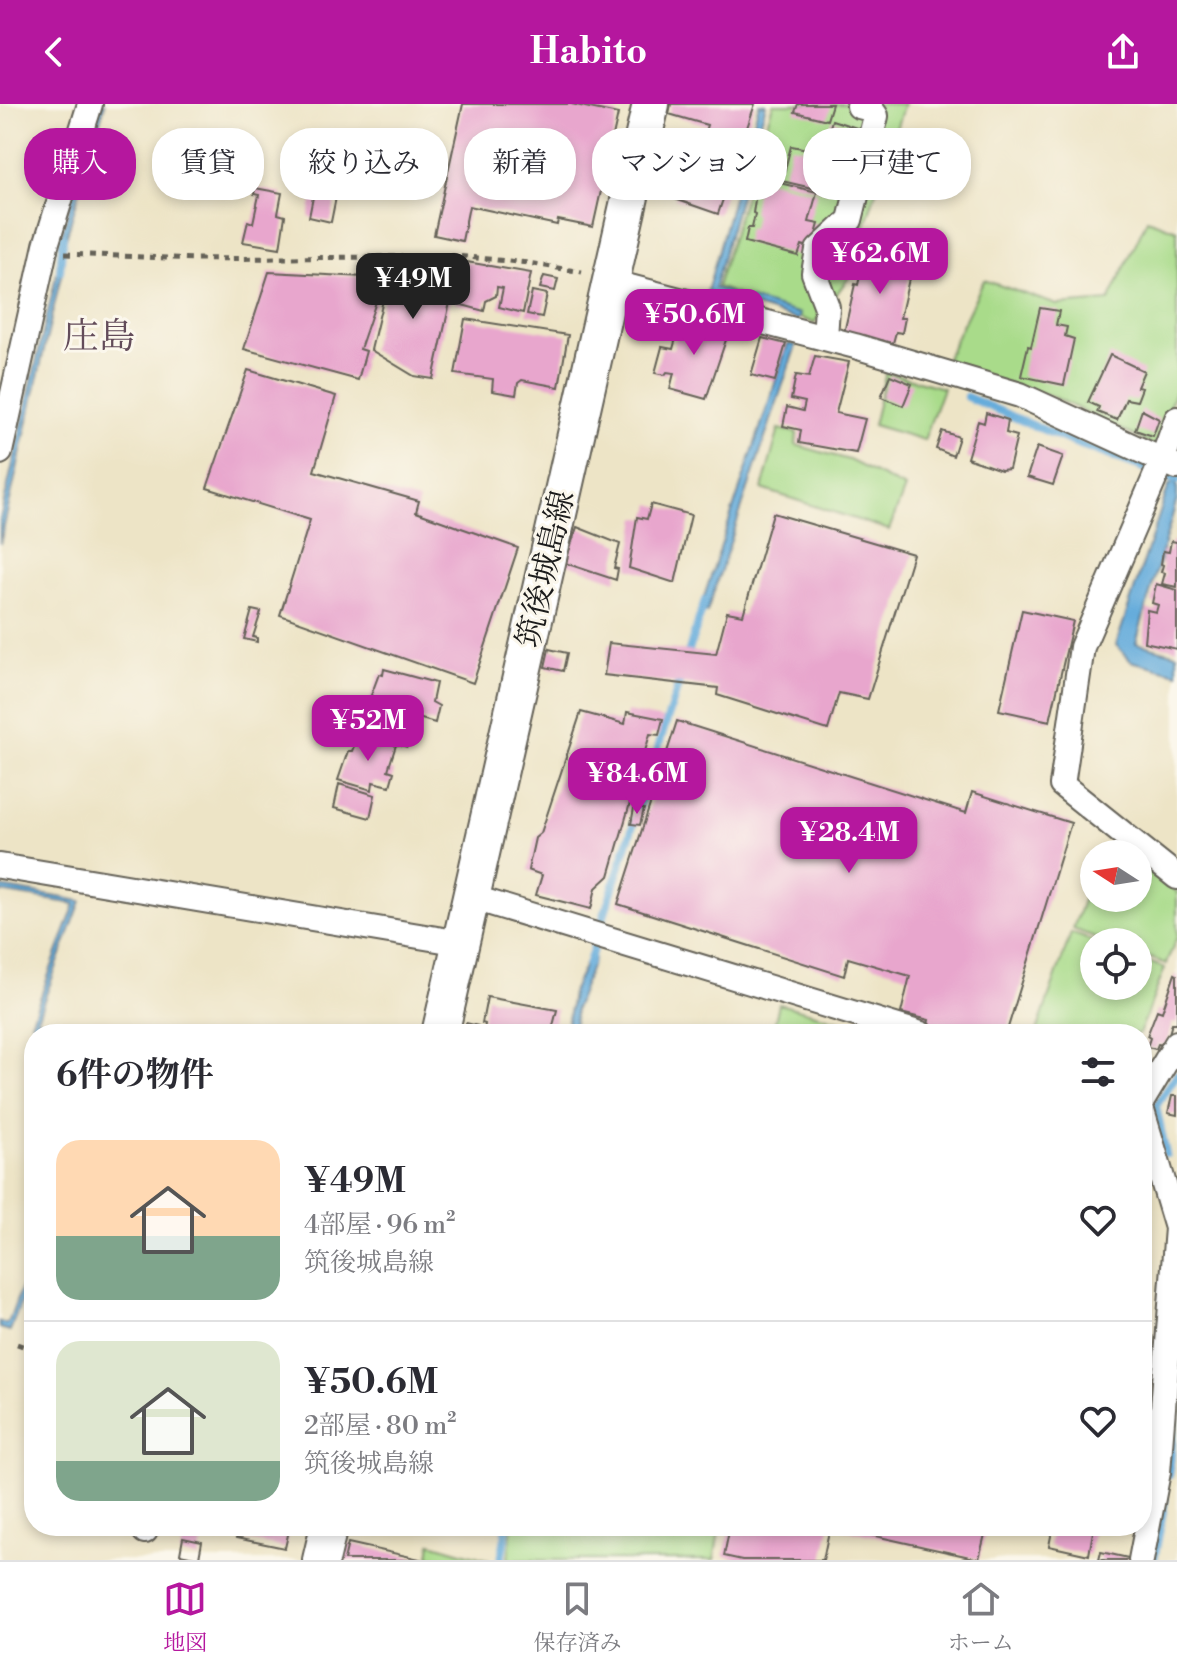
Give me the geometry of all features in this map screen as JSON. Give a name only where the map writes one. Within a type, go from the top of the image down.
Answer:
[{"type":"main road","name":"筑後城島線","points":[[442,1024],[651,104]]},
{"type":"main road","points":[[321,1560],[327,1536]]},
{"type":"street","points":[[0,452],[44,253],[90,104]]},
{"type":"street","points":[[825,338],[827,307],[814,273],[818,250],[850,220],[876,116],[871,109],[859,106]]},
{"type":"street","points":[[611,280],[1020,395],[1169,464]]},
{"type":"street","points":[[1177,419],[1169,464],[1082,647],[1062,785],[1177,877]]},
{"type":"street","points":[[0,866],[461,943]]},
{"type":"street","points":[[471,897],[888,1024]]},
{"type":"street","points":[[1152,1084],[1177,1043]]},
{"type":"street","points":[[1152,1144],[1177,1228],[1158,1472],[1152,1489]]},
{"type":"street","points":[[1141,1560],[1144,1536]]},
{"type":"path","points":[[44,253],[196,259],[457,256],[528,263],[611,280]]},
{"type":"path","points":[[17,1344],[24,1346]]},
{"type":"green space","points":[[773,104],[904,104],[896,128],[803,128],[803,200],[873,200],[848,279],[814,323],[717,287],[744,200],[787,200],[787,128],[766,128]]},
{"type":"green space","points":[[1147,219],[1177,230],[1177,386],[1155,446],[1052,396],[943,365],[984,280],[1057,305],[1109,301]]},
{"type":"green space","points":[[886,372],[943,388],[924,440],[873,425]]},
{"type":"green space","points":[[779,429],[797,433],[796,445],[849,460],[905,488],[889,530],[762,489]]},
{"type":"green space","points":[[1152,872],[1177,892],[1177,937],[1166,964],[1152,958],[1152,928],[1080,928],[1080,932],[1073,929],[1080,909],[1080,912],[1152,912]]},
{"type":"green space","points":[[1071,933],[1080,936],[1080,1000],[1152,1000],[1152,963],[1165,968],[1143,1024],[1039,1024]]},
{"type":"green space","points":[[779,1004],[852,1024],[774,1024]]},
{"type":"green space","points":[[511,1536],[718,1536],[714,1560],[508,1560]]},
{"type":"green space","points":[[431,1543],[489,1560],[446,1560],[429,1556]]},
{"type":"water","points":[[99,104],[105,104],[98,128],[92,128]]},
{"type":"water","points":[[759,104],[766,104],[759,128],[752,128]]},
{"type":"water","points":[[72,200],[77,200],[64,245],[59,244]]},
{"type":"water","points":[[732,200],[739,200],[714,288],[800,314],[798,320],[707,292]]},
{"type":"water","points":[[60,259],[64,262],[0,544],[0,520]]},
{"type":"water","points":[[788,344],[796,345],[707,612],[700,609]]},
{"type":"water","points":[[1177,482],[1177,499],[1136,643],[1177,654],[1177,673],[1131,661],[1116,645],[1169,485]]},
{"type":"water","points":[[0,887],[81,901],[37,1019],[51,1024],[31,1023],[75,904],[0,892]]},
{"type":"water","points":[[590,954],[594,959],[575,1009],[574,1024],[567,1024],[572,992]]},
{"type":"water","points":[[24,1280],[24,1294],[10,1331],[0,1328],[0,1322],[6,1324]]},
{"type":"building","points":[[463,104],[571,104],[618,114],[615,128],[592,128],[592,200],[599,200],[593,227],[558,220],[557,225],[469,206],[462,241],[434,235],[442,200],[448,200],[448,172]]},
{"type":"building","points":[[671,104],[755,104],[747,128],[706,128],[707,125],[669,114]]},
{"type":"building","points":[[798,104],[832,104],[827,120],[795,112]]},
{"type":"building","points":[[832,120],[857,128],[830,128]]},
{"type":"building","points":[[791,146],[803,148],[803,186],[787,182]]},
{"type":"building","points":[[787,185],[803,189],[803,200],[815,200],[809,222],[819,224],[812,248],[802,245],[798,256],[745,242],[748,228],[752,228],[755,200],[787,200]]},
{"type":"building","points":[[264,190],[280,193],[278,214],[285,216],[280,248],[243,242],[248,221],[253,223],[258,200],[264,200]]},
{"type":"building","points":[[312,200],[335,200],[331,222],[309,217]]},
{"type":"building","points":[[678,200],[723,200],[718,214]]},
{"type":"building","points":[[866,248],[914,257],[900,318],[905,318],[902,333],[896,332],[893,343],[844,333]]},
{"type":"building","points":[[461,261],[531,273],[523,313],[499,307],[503,288],[497,287],[496,296],[486,301],[484,311],[455,303]]},
{"type":"building","points":[[391,267],[455,280],[433,379],[414,376],[371,350]]},
{"type":"building","points":[[269,272],[384,278],[360,349],[366,351],[358,380],[244,349]]},
{"type":"building","points":[[544,276],[558,279],[555,291],[540,288]]},
{"type":"building","points":[[532,291],[547,294],[542,317],[527,314]]},
{"type":"building","points":[[1040,308],[1059,311],[1056,325],[1067,327],[1065,336],[1074,339],[1064,385],[1021,376]]},
{"type":"building","points":[[465,319],[568,335],[559,387],[522,380],[518,383],[516,395],[492,391],[493,379],[455,374]]},
{"type":"building","points":[[681,320],[704,325],[705,320],[730,328],[706,399],[670,389],[674,373],[655,373],[662,347],[673,349]]},
{"type":"building","points":[[762,338],[786,344],[775,381],[751,375]]},
{"type":"building","points":[[1110,355],[1144,371],[1137,387],[1142,388],[1137,401],[1126,399],[1117,420],[1097,412],[1099,407],[1088,402]]},
{"type":"building","points":[[815,356],[849,362],[836,413],[865,419],[856,453],[799,443],[801,430],[783,426],[787,407],[803,411],[805,402],[791,399],[796,375],[809,377]]},
{"type":"building","points":[[248,370],[336,396],[314,471],[419,501],[416,512],[518,548],[473,683],[280,615],[310,520],[207,488]]},
{"type":"building","points":[[890,375],[912,384],[903,406],[881,397]]},
{"type":"building","points":[[1142,410],[1159,419],[1153,436],[1135,430]]},
{"type":"building","points":[[986,413],[1008,420],[1006,433],[1017,436],[1009,469],[1001,470],[967,458],[978,421],[984,423]]},
{"type":"building","points":[[942,431],[959,437],[953,456],[936,449]]},
{"type":"building","points":[[1037,447],[1063,456],[1053,485],[1027,477]]},
{"type":"building","points":[[651,504],[691,515],[675,583],[629,568],[637,517],[647,519]]},
{"type":"building","points":[[773,513],[913,554],[868,699],[839,693],[828,730],[717,695],[718,688],[604,675],[609,643],[716,654],[727,612],[743,615]]},
{"type":"building","points":[[577,527],[620,544],[614,568],[618,569],[616,580],[565,563]]},
{"type":"building","points":[[1171,541],[1177,542],[1177,587],[1162,584],[1165,573],[1161,572],[1163,551],[1169,552]]},
{"type":"building","points":[[1156,584],[1177,590],[1177,649],[1144,642],[1147,610],[1156,612],[1158,605],[1152,603]]},
{"type":"building","points":[[252,610],[261,612],[253,637],[257,638],[257,642],[244,639]]},
{"type":"building","points":[[1022,610],[1073,621],[1050,721],[999,710]]},
{"type":"building","points":[[549,649],[567,653],[563,671],[545,667]]},
{"type":"building","points":[[384,669],[436,683],[432,702],[439,706],[435,723],[411,716],[408,734],[402,732],[400,739],[407,741],[407,747],[365,725],[366,718],[363,717],[379,674],[383,675]]},
{"type":"building","points":[[581,712],[625,724],[627,712],[663,719],[659,735],[650,734],[609,876],[596,888],[591,909],[536,895],[542,875],[528,870],[535,838],[541,833]]},
{"type":"building","points":[[677,721],[966,813],[972,792],[1071,823],[1009,1024],[928,1024],[929,1020],[901,1013],[910,976],[848,958],[844,976],[618,904]]},
{"type":"building","points":[[359,734],[396,745],[388,770],[394,772],[390,786],[373,782],[372,790],[338,780],[348,751],[352,751]]},
{"type":"building","points":[[339,784],[375,795],[370,818],[334,808]]},
{"type":"building","points":[[634,808],[644,809],[640,825],[631,824]]},
{"type":"building","points":[[1175,974],[1177,1023],[1172,1023],[1166,1045],[1158,1044],[1156,1049],[1152,1048],[1152,1024],[1157,1010],[1162,1012]]},
{"type":"building","points":[[487,997],[557,1010],[554,1024],[482,1023]]},
{"type":"building","points":[[1172,1096],[1177,1096],[1177,1115],[1168,1113]]},
{"type":"building","points":[[236,1536],[288,1536],[285,1548]]},
{"type":"building","points":[[728,1536],[828,1536],[823,1560],[742,1560],[724,1556]]},
{"type":"building","points":[[875,1536],[985,1536],[979,1559]]},
{"type":"building","points":[[1051,1536],[1092,1536],[1089,1555],[1049,1546]]},
{"type":"building","points":[[183,1538],[202,1542],[199,1558],[180,1554]]},
{"type":"building","points":[[348,1543],[420,1559],[344,1560]]},
{"type":"building","points":[[1101,1552],[1133,1559],[1133,1560],[1099,1560]]},
{"type":"waterway","points":[[60,271],[63,237]]},
{"type":"waterway","points":[[967,397],[1072,442],[1177,480]]},
{"type":"waterway","points":[[686,660],[705,600]]},
{"type":"waterway","points":[[588,965],[681,677]]},
{"type":"waterway","points":[[1166,1154],[1156,1106],[1177,1074]]},
{"type":"waterway","points":[[1169,1475],[1177,1392]]},
{"type":"waterway","points":[[1154,1560],[1165,1500]]},
{"type":"waterway","points":[[501,1560],[505,1536]]},
{"type":"district","name":"庄島","points":[[99,337]]}]
